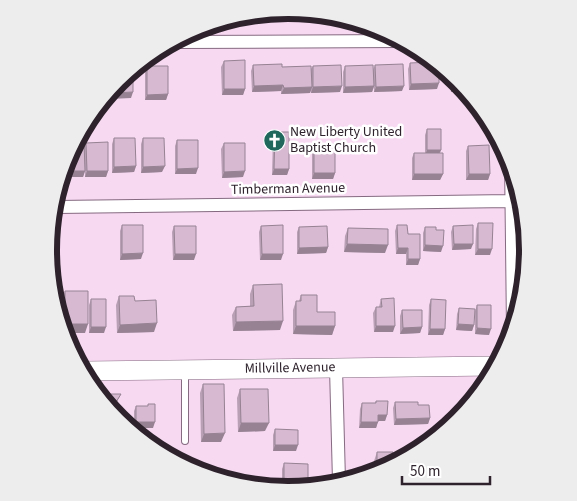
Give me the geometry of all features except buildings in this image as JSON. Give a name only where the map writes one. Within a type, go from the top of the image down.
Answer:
[{"type":"main road","name":"Millville Avenue","points":[[91,371],[489,366]]},
{"type":"street","points":[[188,42],[387,41]]},
{"type":"street","points":[[513,305],[515,201]]},
{"type":"street","name":"Timberman Avenue","points":[[61,208],[515,201]]},
{"type":"street","points":[[336,368],[339,477]]},
{"type":"lane","points":[[184,441],[185,370]]},
{"type":"place","name":"New Liberty United Baptist Church","points":[[274,140]]}]
